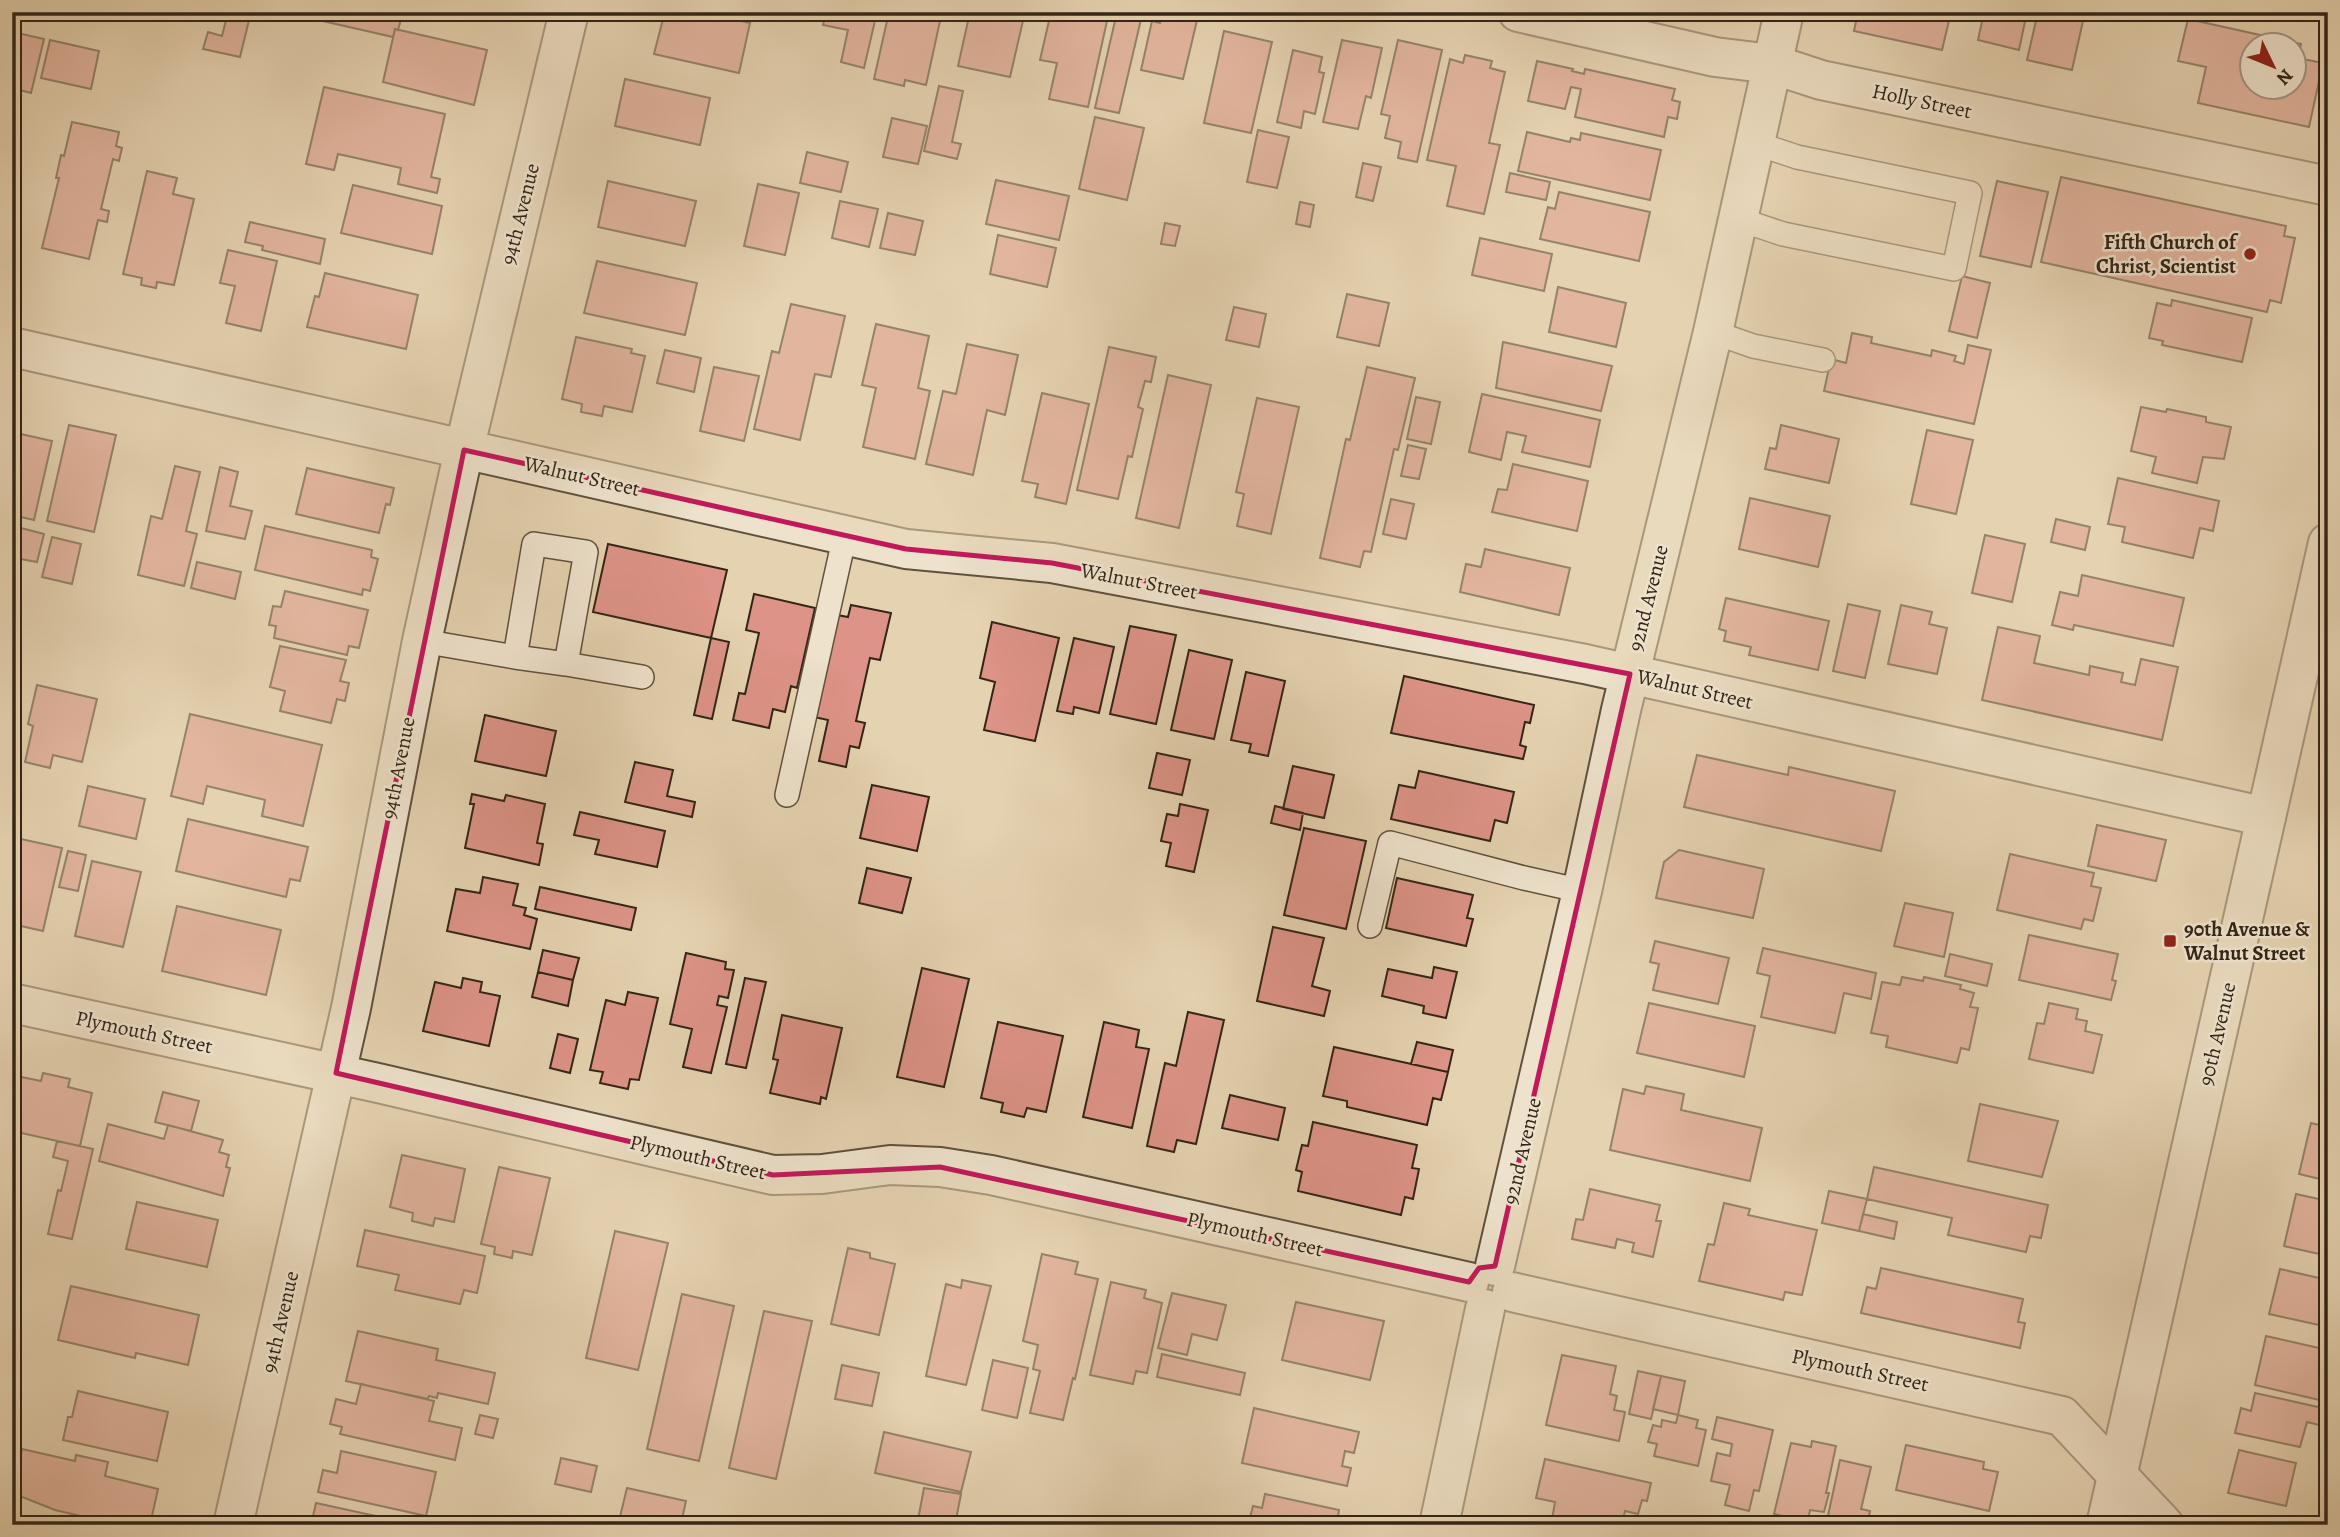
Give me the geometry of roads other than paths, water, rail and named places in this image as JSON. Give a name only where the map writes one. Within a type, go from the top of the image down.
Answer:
[{"type":"street","name":"94th Avenue","points":[[233,1525],[336,1073],[422,641],[464,450],[569,12]]},
{"type":"street","name":"Holly Street","points":[[1518,12],[1714,57],[1772,64],[1821,80],[2328,186]]},
{"type":"street","name":"92nd Avenue","points":[[1439,1525],[1490,1287],[1630,674],[1713,332],[1784,12]]},
{"type":"street","name":"Walnut Street","points":[[12,346],[905,549],[1052,563],[1630,674],[2266,817]]},
{"type":"street","name":"90th Avenue","points":[[2106,1525],[2328,543]]},
{"type":"street","name":"Plymouth Street","points":[[12,1003],[336,1073],[773,1175],[822,1174],[890,1165],[940,1167],[1004,1178],[2062,1416],[2164,1525]]},
{"type":"lane","points":[[1738,219],[1783,234],[1954,269],[1970,193],[1797,157],[1755,143]]},
{"type":"lane","points":[[1713,332],[1754,346],[1823,360]]},
{"type":"lane","points":[[787,794],[845,535]]},
{"type":"lane","points":[[515,657],[534,544],[586,552],[566,664]]},
{"type":"lane","points":[[422,641],[642,677]]},
{"type":"lane","points":[[1370,926],[1391,843],[1582,891]]},
{"type":"place","name":"Fifth Church of Christ, Scientist","points":[[2250,254]]},
{"type":"place","name":"90th Avenue & Walnut Street","points":[[2170,941]]}]
